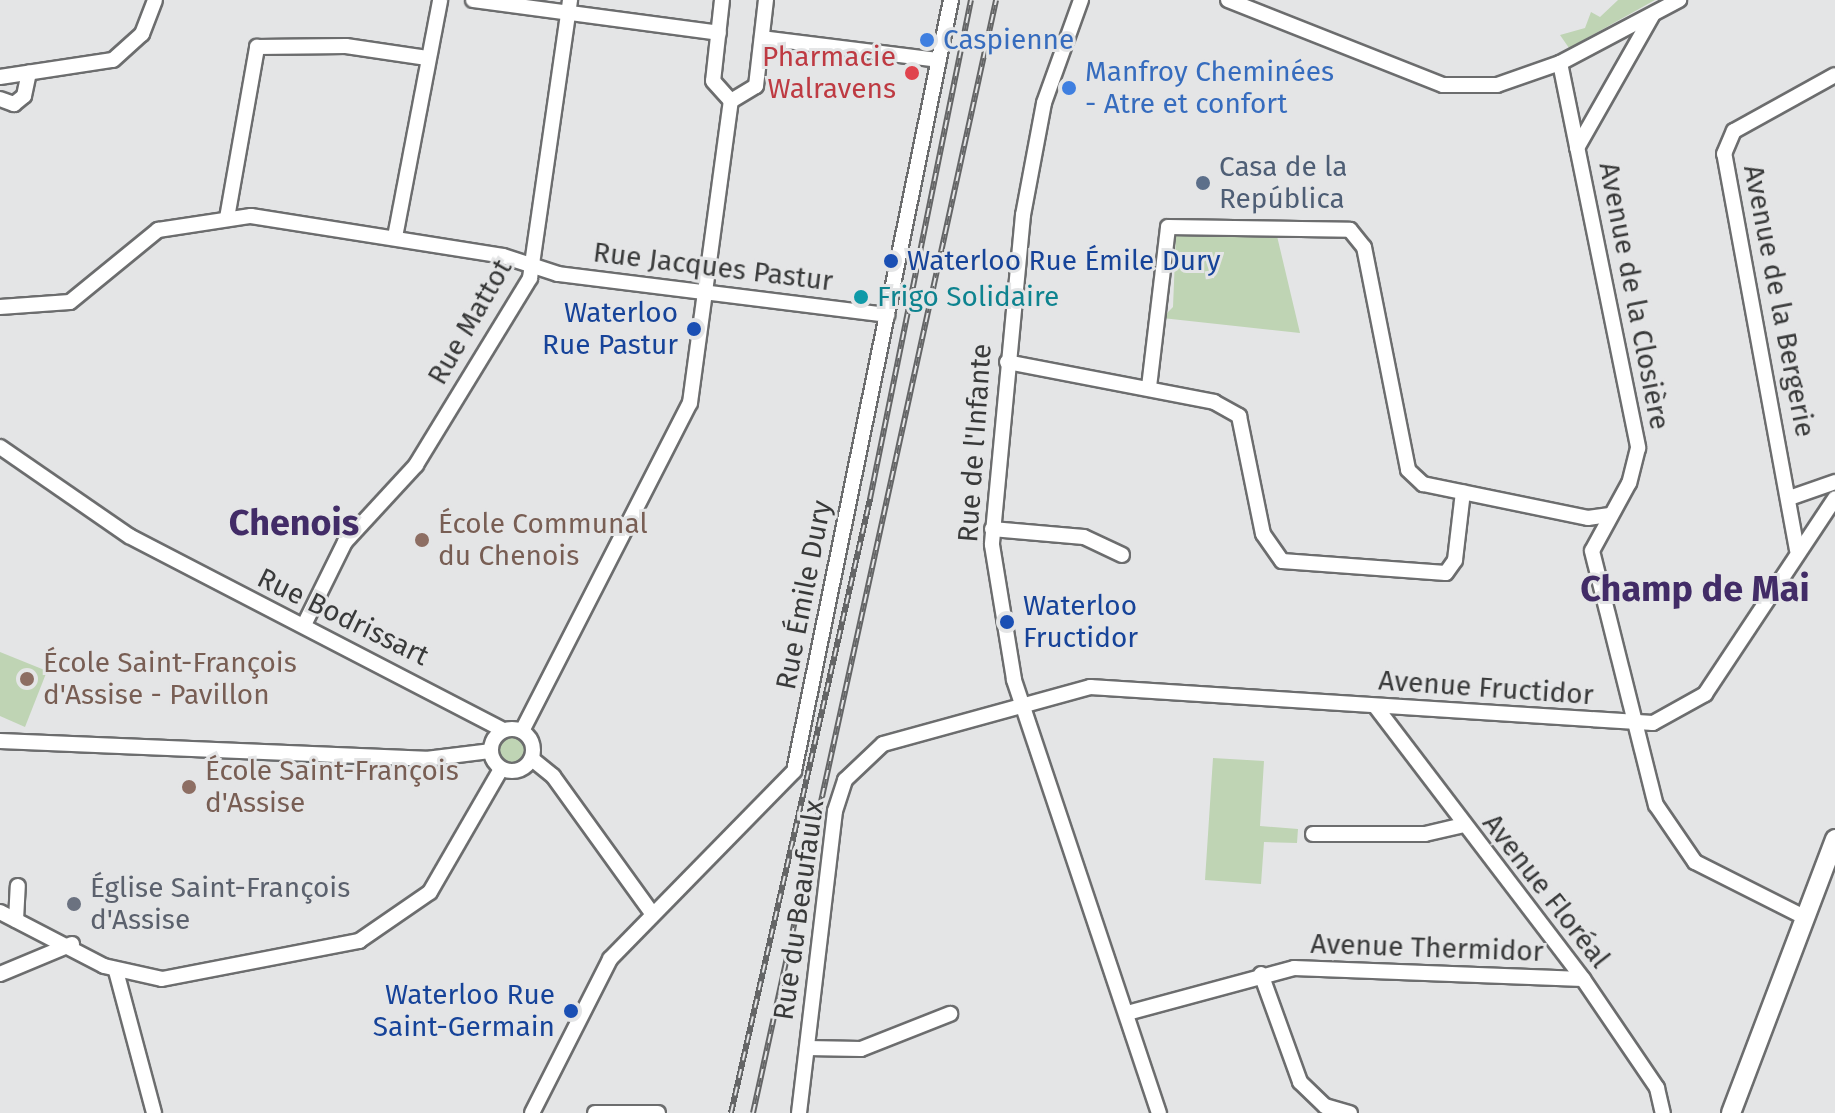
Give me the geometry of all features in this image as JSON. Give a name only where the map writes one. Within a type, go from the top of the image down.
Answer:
[{"type":"main road","points":[[1731,1113],[1802,916],[1835,839]]},
{"type":"street","points":[[0,77],[113,60],[142,34],[155,0]]},
{"type":"street","points":[[395,237],[440,0]]},
{"type":"street","points":[[473,0],[569,8],[719,33]]},
{"type":"street","points":[[651,912],[553,776],[532,759],[522,731],[682,426],[706,292],[731,101],[713,81],[722,0]]},
{"type":"street","points":[[731,101],[756,86],[766,0]]},
{"type":"street","name":"Rue Émile Dury","points":[[531,1113],[588,990],[651,912],[781,792],[794,771],[951,0]]},
{"type":"street","name":"Rue de l'Infante","points":[[1081,0],[1036,141],[1007,362],[992,529],[1006,652],[1131,1012],[1159,1113]]},
{"type":"street","points":[[1228,0],[1443,85],[1497,85],[1560,63],[1679,0]]},
{"type":"street","name":"Rue Mattot","points":[[304,625],[345,542],[416,465],[534,267],[569,8]]},
{"type":"street","name":"Avenue de la Closière","points":[[1577,148],[1653,15]]},
{"type":"street","points":[[762,38],[939,60]]},
{"type":"street","points":[[227,218],[257,47],[346,46],[427,58]]},
{"type":"street","name":"Avenue de la Closière","points":[[1560,63],[1637,438],[1634,470],[1594,540]]},
{"type":"street","points":[[0,99],[14,104],[24,96],[29,73]]},
{"type":"street","name":"Avenue de la Bergerie","points":[[1797,551],[1792,497],[1724,154],[1734,131],[1835,75]]},
{"type":"street","name":"Rue Jacques Pastur","points":[[0,307],[70,302],[146,236],[227,218],[281,218],[395,237],[534,267],[887,315]]},
{"type":"street","points":[[1149,387],[1168,227],[1350,230],[1364,247],[1408,470],[1423,484],[1588,518],[1610,515]]},
{"type":"street","points":[[1007,362],[1221,403],[1239,416],[1263,534],[1282,561],[1446,573],[1455,560],[1463,492]]},
{"type":"street","name":"Rue Bodrissart","points":[[0,447],[129,536],[503,730]]},
{"type":"street","points":[[1792,497],[1835,482]]},
{"type":"street","name":"Avenue Fructidor","points":[[1022,703],[1071,690],[1125,688],[1635,725],[1673,717],[1705,694],[1835,498]]},
{"type":"street","points":[[1588,518],[1656,805],[1695,862],[1802,916]]},
{"type":"street","points":[[992,529],[1084,537],[1122,555]]},
{"type":"street","name":"Rue du Beaufaulx","points":[[789,1113],[800,1107],[835,811],[845,780],[865,756],[904,733],[1022,703]]},
{"type":"street","name":"Avenue Floréal","points":[[1376,707],[1461,826],[1583,979],[1657,1088],[1663,1113]]},
{"type":"street","points":[[490,751],[503,730],[522,731]]},
{"type":"street","points":[[0,741],[426,759],[490,751]]},
{"type":"street","points":[[490,751],[501,769]]},
{"type":"street","points":[[501,769],[517,771],[532,759]]},
{"type":"street","points":[[0,912],[72,944],[116,971],[193,976],[381,931],[430,892],[501,769]]},
{"type":"street","points":[[1313,834],[1425,834],[1461,826]]},
{"type":"street","points":[[16,920],[18,886]]},
{"type":"street","points":[[0,974],[72,944]]},
{"type":"street","name":"Avenue Thermidor","points":[[1131,1012],[1261,974],[1357,966],[1583,979]]},
{"type":"street","points":[[116,971],[154,1113]]},
{"type":"street","points":[[1261,974],[1300,1082],[1325,1106],[1350,1113]]},
{"type":"street","points":[[807,1048],[861,1049],[950,1014]]},
{"type":"street","points":[[531,1113],[546,1113]]},
{"type":"street","points":[[595,1113],[658,1113]]},
{"type":"green space","points":[[1618,0],[1655,0],[1569,48],[1560,35],[1585,28],[1591,12],[1600,17]]},
{"type":"green space","points":[[1176,233],[1277,236],[1300,333],[1162,318],[1173,307]]},
{"type":"green space","points":[[0,652],[47,671],[25,727],[0,716]]},
{"type":"green space","points":[[511,734],[522,739],[527,750],[522,761],[511,766],[500,761],[495,750],[500,739]]},
{"type":"green space","points":[[1213,758],[1264,761],[1260,826],[1298,829],[1297,843],[1264,842],[1261,884],[1205,880]]},
{"type":"railway","points":[[731,1113],[870,499],[971,0]]},
{"type":"railway","points":[[753,1113],[996,0]]},
{"type":"place","name":"Caspienne","points":[[927,40]]},
{"type":"place","name":"Pharmacie Walravens","points":[[912,73]]},
{"type":"place","name":"Manfroy Cheminées - Atre et confort","points":[[1069,88]]},
{"type":"place","name":"Casa de la República","points":[[1203,183]]},
{"type":"place","name":"Waterloo Rue Émile Dury","points":[[891,261]]},
{"type":"place","name":"Frigo Solidaire","points":[[861,297]]},
{"type":"place","name":"Waterloo Rue Pastur","points":[[694,329]]},
{"type":"place","name":"École Communal du Chenois","points":[[422,540]]},
{"type":"place","name":"Waterloo Fructidor","points":[[1007,622]]},
{"type":"place","name":"École Saint-François d'Assise - Pavillon","points":[[27,679]]},
{"type":"place","name":"École Saint-François d'Assise","points":[[189,787]]},
{"type":"place","name":"Église Saint-François d'Assise","points":[[74,904]]},
{"type":"place","name":"Waterloo Rue Saint-Germain","points":[[571,1011]]},
{"type":"district","name":"Chenois","points":[[294,524]]},
{"type":"district","name":"Champ de Mai","points":[[1695,590]]}]
